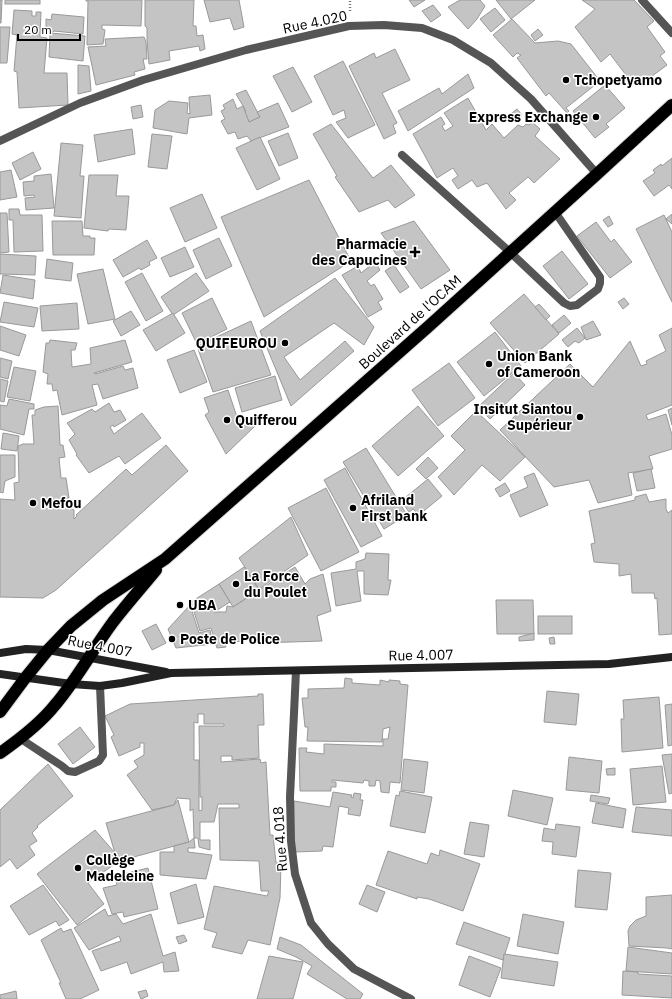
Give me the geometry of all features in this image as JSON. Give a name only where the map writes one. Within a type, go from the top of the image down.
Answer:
[{"type":"highway","name":"Boulevard de l'OCAM","points":[[0,712],[48,650],[72,626],[103,600],[165,559],[429,326],[672,105]]},
{"type":"highway","name":"Boulevard de l'OCAM","points":[[21,739],[55,705],[113,622],[165,559]]},
{"type":"highway","points":[[0,753],[21,739]]},
{"type":"main road","name":"Rue 4.007","points":[[0,653],[26,649],[48,650],[171,673]]},
{"type":"main road","name":"Rue 4.007","points":[[0,674],[71,684],[100,686],[171,673],[609,664],[672,657]]},
{"type":"street","points":[[642,0],[672,33]]},
{"type":"street","name":"Rue 4.020","points":[[0,141],[80,103],[143,80],[246,50],[349,26],[384,25],[422,28],[453,40],[491,63],[531,99],[597,174]]},
{"type":"street","points":[[402,155],[564,303],[570,306],[577,305],[598,289],[600,277],[554,212]]},
{"type":"street","name":"Rue 4.018","points":[[296,671],[290,797],[291,841],[295,874],[311,923],[328,944],[354,969],[411,999]]},
{"type":"street","points":[[21,739],[68,771],[76,772],[99,761],[102,755],[100,686]]},
{"type":"building","points":[[0,0],[2,0],[1,23],[0,23]]},
{"type":"building","points":[[5,0],[40,0],[40,4],[5,4]]},
{"type":"building","points":[[86,0],[142,0],[141,26],[102,25],[102,29],[105,30],[103,44],[87,45],[88,1]]},
{"type":"building","points":[[145,0],[194,0],[193,26],[196,26],[197,36],[203,35],[205,49],[200,51],[199,46],[169,51],[170,60],[149,64],[147,28],[145,26]]},
{"type":"building","points":[[204,0],[239,0],[244,27],[234,30],[230,18],[210,22]]},
{"type":"building","points":[[409,0],[425,0],[414,7]]},
{"type":"building","points":[[460,0],[480,0],[485,6],[477,19],[468,29],[448,7]]},
{"type":"building","points":[[496,0],[535,0],[511,19]]},
{"type":"building","points":[[582,0],[634,0],[654,21],[647,27],[665,52],[660,56],[667,65],[640,85],[633,76],[629,79],[610,54],[601,62],[575,27],[595,9]]},
{"type":"building","points":[[433,5],[441,15],[431,22],[422,11]]},
{"type":"building","points":[[495,8],[505,20],[491,32],[480,19]]},
{"type":"building","points":[[14,10],[32,11],[32,16],[36,16],[36,12],[41,12],[40,37],[47,38],[44,73],[67,73],[68,105],[19,108],[17,72],[14,71],[17,35],[12,34]]},
{"type":"building","points":[[52,14],[84,17],[83,34],[54,31],[46,32],[46,19],[51,20]]},
{"type":"building","points":[[512,19],[535,43],[558,41],[571,44],[600,81],[566,108],[569,111],[567,113],[549,93],[546,96],[517,58],[521,55],[517,53],[513,57],[493,35]]},
{"type":"building","points":[[0,27],[10,27],[7,63],[0,63]]},
{"type":"building","points":[[538,29],[543,35],[535,41],[531,35]]},
{"type":"building","points":[[50,33],[85,36],[83,61],[49,57]]},
{"type":"building","points":[[144,37],[146,42],[147,59],[143,59],[145,69],[134,72],[135,75],[96,85],[88,47],[106,46],[105,39]]},
{"type":"building","points":[[395,49],[410,80],[382,93],[397,123],[393,125],[396,133],[384,139],[349,66],[374,53],[376,58]]},
{"type":"building","points":[[343,61],[375,125],[348,138],[336,122],[346,118],[344,110],[333,115],[314,76]]},
{"type":"building","points":[[78,65],[89,66],[91,91],[78,94]]},
{"type":"building","points":[[293,67],[312,102],[292,112],[273,76]]},
{"type":"building","points":[[468,74],[474,88],[408,131],[398,111],[439,88],[442,94]]},
{"type":"building","name":"Express Exchange","points":[[605,85],[625,108],[606,124],[609,127],[595,138],[573,111]]},
{"type":"building","points":[[246,90],[260,117],[249,122],[244,112],[246,111],[236,94]]},
{"type":"building","points":[[210,95],[212,115],[189,118],[187,134],[153,128],[155,110],[169,101],[188,103],[187,113],[190,114],[189,97]]},
{"type":"building","points":[[468,98],[486,130],[492,124],[504,138],[518,125],[523,127],[532,122],[540,129],[535,136],[560,159],[534,183],[528,177],[509,193],[516,200],[506,209],[487,183],[477,187],[472,180],[458,189],[452,180],[458,176],[453,168],[437,178],[413,134],[441,117],[445,124],[442,126],[445,131],[453,126],[444,113]]},
{"type":"building","points":[[233,99],[237,109],[243,106],[249,122],[260,117],[257,112],[278,103],[289,127],[251,141],[247,136],[238,139],[235,132],[228,134],[221,121],[225,119],[221,111],[225,109],[223,105]]},
{"type":"building","points":[[141,105],[143,117],[133,119],[131,107]]},
{"type":"building","points":[[517,109],[522,115],[518,120],[512,113]]},
{"type":"building","points":[[331,124],[373,178],[391,165],[415,195],[395,208],[388,200],[359,212],[335,177],[337,176],[313,134]]},
{"type":"building","points":[[132,129],[135,154],[98,162],[94,135]]},
{"type":"building","points":[[288,133],[298,158],[279,166],[268,141]]},
{"type":"building","points":[[152,134],[172,136],[167,169],[148,167]]},
{"type":"building","points":[[260,137],[280,179],[257,190],[236,148]]},
{"type":"building","points":[[61,143],[83,145],[80,176],[84,176],[81,218],[54,216]]},
{"type":"building","points":[[33,152],[41,169],[20,180],[12,163]]},
{"type":"building","points":[[672,158],[672,189],[669,185],[654,196],[643,181],[655,173],[653,170],[661,164],[662,166]]},
{"type":"building","points":[[11,170],[17,197],[0,200],[0,172]]},
{"type":"building","points":[[51,174],[54,208],[26,210],[25,198],[35,197],[34,195],[24,196],[23,182],[34,181],[34,176]]},
{"type":"building","points":[[89,175],[118,175],[116,196],[129,196],[126,230],[109,229],[108,231],[84,228]]},
{"type":"building","points":[[309,180],[351,261],[264,317],[221,217]]},
{"type":"building","points":[[202,194],[217,228],[185,242],[170,208]]},
{"type":"building","points":[[9,209],[19,209],[20,215],[42,215],[43,251],[14,252],[13,220],[9,220]]},
{"type":"building","points":[[0,213],[7,213],[9,252],[0,253]]},
{"type":"building","points":[[672,214],[672,224],[666,219]]},
{"type":"building","points":[[664,215],[672,232],[672,302],[636,229]]},
{"type":"building","points":[[609,216],[613,224],[608,227],[603,220]]},
{"type":"building","points":[[52,221],[82,221],[83,236],[95,238],[94,255],[53,255]]},
{"type":"building","name":"Pharmacie des Capucines","points":[[414,221],[450,270],[421,289],[381,233]]},
{"type":"building","points":[[596,222],[611,242],[614,239],[632,262],[610,278],[577,236]]},
{"type":"building","points":[[219,238],[232,266],[206,279],[193,250]]},
{"type":"building","points":[[147,240],[157,258],[149,262],[150,265],[141,270],[139,268],[123,277],[113,260]]},
{"type":"building","points":[[185,247],[194,267],[170,277],[161,258]]},
{"type":"building","points":[[562,251],[588,284],[569,299],[543,266]]},
{"type":"building","points":[[0,254],[36,256],[35,275],[0,274]]},
{"type":"building","points":[[47,259],[73,263],[71,281],[45,278]]},
{"type":"building","points":[[375,262],[380,270],[367,281],[371,286],[374,284],[383,299],[378,302],[382,309],[368,317],[342,275],[358,266],[361,273]]},
{"type":"building","points":[[394,265],[409,287],[400,293],[385,271]]},
{"type":"building","points":[[103,269],[115,319],[88,324],[77,274]]},
{"type":"building","points":[[142,273],[163,311],[146,321],[125,282]]},
{"type":"building","points":[[196,273],[209,291],[173,315],[161,297]]},
{"type":"building","points":[[3,275],[35,280],[33,299],[0,293]]},
{"type":"building","name":"QUIFEUROU","points":[[335,278],[374,327],[364,345],[334,323],[284,357],[300,380],[345,341],[354,351],[291,406],[260,331]]},
{"type":"building","points":[[524,294],[559,334],[525,363],[490,323]]},
{"type":"building","points":[[212,298],[227,329],[197,344],[182,313]]},
{"type":"building","points":[[624,298],[629,304],[623,309],[618,302]]},
{"type":"building","points":[[4,302],[38,308],[34,327],[0,322]]},
{"type":"building","points":[[77,303],[79,329],[42,331],[40,306]]},
{"type":"building","points":[[539,304],[550,316],[546,320],[535,307]]},
{"type":"building","points":[[131,311],[140,325],[121,336],[113,321]]},
{"type":"building","points":[[173,313],[185,333],[156,351],[143,330]]},
{"type":"building","points":[[564,315],[571,323],[559,333],[552,325]]},
{"type":"building","points":[[251,321],[271,375],[213,392],[197,346]]},
{"type":"building","points":[[593,321],[601,335],[586,340],[581,327]]},
{"type":"building","points":[[0,326],[26,335],[19,356],[0,350]]},
{"type":"building","points":[[577,328],[585,338],[579,343],[575,341],[568,347],[562,340]]},
{"type":"building","name":"Insitut Siantou Supérieur","points":[[672,328],[672,405],[646,415],[648,420],[666,414],[672,435],[672,449],[649,456],[653,469],[628,473],[632,495],[598,503],[589,480],[554,487],[500,430],[570,364],[593,387],[630,341],[641,366],[647,364],[646,361],[666,351],[659,335]]},
{"type":"building","name":"Union Bank of Cameroon","points":[[495,332],[521,366],[484,396],[457,362]]},
{"type":"building","points":[[50,340],[77,343],[75,350],[71,350],[72,367],[91,364],[90,348],[125,340],[132,362],[94,373],[95,374],[123,366],[125,370],[133,368],[138,388],[103,399],[98,384],[92,385],[97,405],[62,415],[57,390],[53,391],[52,384],[47,384],[48,374],[43,372],[46,343],[49,343]]},
{"type":"building","points":[[194,350],[207,382],[180,393],[167,360]]},
{"type":"building","points":[[0,358],[12,361],[8,379],[0,377]]},
{"type":"building","points":[[449,363],[475,398],[438,426],[412,390]]},
{"type":"building","points":[[14,367],[36,371],[30,401],[7,397]]},
{"type":"building","points":[[514,373],[525,385],[490,419],[478,407]]},
{"type":"building","points":[[275,376],[282,400],[242,412],[235,388]]},
{"type":"building","points":[[0,379],[8,381],[4,402],[0,401]]},
{"type":"building","name":"Quifferou","points":[[228,390],[236,414],[255,426],[226,454],[205,415],[209,412],[204,398]]},
{"type":"building","points":[[9,399],[34,404],[34,409],[29,409],[24,435],[0,429],[0,405],[7,406]]},
{"type":"building","points":[[109,403],[114,412],[120,410],[126,420],[114,427],[113,425],[110,427],[114,434],[142,413],[161,438],[125,464],[119,456],[89,473],[76,455],[77,454],[69,440],[75,434],[67,423],[92,409],[95,412]]},
{"type":"building","name":"Mefou","points":[[58,406],[60,445],[63,445],[65,457],[59,458],[61,478],[66,478],[69,498],[66,498],[67,506],[74,510],[74,519],[77,516],[76,515],[126,469],[132,475],[166,445],[188,471],[56,590],[43,598],[0,597],[0,499],[15,500],[14,483],[19,482],[18,446],[23,444],[34,444],[32,415],[35,415],[35,410],[44,407]]},
{"type":"building","points":[[418,406],[444,436],[398,476],[372,446]]},
{"type":"building","points":[[672,408],[672,425],[668,410]]},
{"type":"building","points":[[476,411],[525,457],[500,481],[482,465],[454,495],[438,477],[465,450],[451,436]]},
{"type":"building","points":[[3,433],[19,436],[17,451],[1,449]]},
{"type":"building","points":[[366,448],[407,515],[384,529],[343,462]]},
{"type":"building","points":[[0,455],[15,455],[15,477],[5,481],[3,493],[0,492]]},
{"type":"building","points":[[428,457],[438,468],[426,479],[416,469]]},
{"type":"building","name":"Afriland First bank","points":[[345,468],[382,536],[361,547],[324,480]]},
{"type":"building","points":[[651,469],[655,488],[637,491],[633,473]]},
{"type":"building","points":[[534,473],[548,505],[520,517],[510,495],[528,487],[524,477]]},
{"type":"building","points":[[428,479],[442,496],[419,515],[413,509],[409,512],[401,501]]},
{"type":"building","points":[[505,483],[510,491],[500,497],[495,489]]},
{"type":"building","points":[[326,488],[359,552],[321,571],[288,508]]},
{"type":"building","points":[[646,494],[649,502],[666,499],[666,509],[668,513],[672,510],[672,634],[659,635],[657,598],[655,599],[654,593],[632,593],[631,574],[619,576],[619,564],[594,562],[591,544],[595,543],[589,511],[635,500],[635,497]]},
{"type":"building","points":[[291,517],[308,555],[259,589],[239,558]]},
{"type":"building","points":[[366,553],[389,554],[388,580],[391,580],[388,595],[364,594],[364,571],[357,571],[361,601],[336,606],[331,573],[356,569],[356,562],[365,559]]},
{"type":"building","points":[[244,567],[259,590],[233,607],[219,584]]},
{"type":"building","points":[[295,567],[305,584],[310,579],[323,574],[331,611],[317,616],[322,641],[260,643],[261,639],[225,643],[226,647],[217,648],[211,628],[200,631],[191,602],[219,584],[230,602],[214,612],[226,612],[227,606],[233,607]]},
{"type":"building","points":[[496,600],[533,600],[534,634],[497,634]]},
{"type":"building","points":[[190,605],[199,633],[210,630],[213,644],[176,648],[168,629]]},
{"type":"building","points":[[538,616],[572,616],[572,634],[538,634]]},
{"type":"building","points":[[156,624],[166,643],[152,650],[142,631]]},
{"type":"building","points":[[534,633],[534,640],[519,641],[519,637]]},
{"type":"building","points":[[554,637],[555,644],[550,644],[549,638]]},
{"type":"building","points":[[345,678],[352,679],[352,683],[380,685],[380,680],[389,682],[389,680],[400,681],[400,684],[408,685],[400,783],[390,782],[389,793],[381,792],[380,781],[376,780],[375,786],[369,786],[369,781],[364,780],[363,783],[332,780],[332,782],[336,782],[336,787],[331,787],[331,791],[300,791],[299,748],[307,748],[306,752],[324,754],[324,744],[383,746],[383,739],[388,739],[390,727],[383,729],[382,742],[307,741],[308,727],[305,727],[302,698],[308,698],[308,689],[344,688]]},
{"type":"building","points":[[547,691],[579,694],[576,725],[544,722]]},
{"type":"building","points":[[258,694],[263,694],[264,725],[258,725],[259,758],[232,760],[232,756],[221,756],[221,762],[260,759],[261,763],[266,762],[270,835],[273,835],[276,863],[281,863],[280,898],[270,945],[248,940],[242,954],[212,947],[217,933],[204,929],[214,886],[267,896],[269,891],[261,891],[259,861],[220,860],[219,808],[239,808],[239,804],[218,804],[214,822],[200,822],[200,840],[210,840],[210,850],[199,847],[198,838],[194,838],[193,809],[190,811],[190,799],[177,798],[174,805],[152,810],[127,775],[138,767],[134,761],[144,755],[144,743],[140,743],[140,747],[119,756],[111,737],[114,735],[105,716],[130,704],[258,696]],"holes":[[[198,714],[204,714],[204,724],[224,724],[224,726],[199,726],[200,797],[202,797],[202,810],[199,811],[199,760],[194,760],[194,722],[198,723]]]},
{"type":"building","points":[[659,697],[663,748],[622,752],[621,719],[624,719],[623,700]]},
{"type":"building","points":[[672,704],[672,745],[668,746],[665,705]]},
{"type":"building","points":[[80,727],[95,747],[73,764],[58,744]]},
{"type":"building","points":[[672,754],[672,793],[669,794],[662,755]]},
{"type":"building","points":[[569,757],[602,761],[599,793],[566,790]]},
{"type":"building","points":[[404,759],[428,762],[424,793],[401,790]]},
{"type":"building","points":[[48,764],[73,796],[37,826],[38,827],[32,833],[37,841],[29,846],[35,855],[17,869],[10,859],[0,867],[0,810]]},
{"type":"building","points":[[662,766],[666,802],[633,805],[630,769]]},
{"type":"building","points":[[615,768],[615,775],[607,775],[606,769]]},
{"type":"building","points":[[513,790],[553,798],[547,825],[508,816]]},
{"type":"building","points":[[400,791],[432,797],[425,833],[390,826],[396,795],[399,796]]},
{"type":"building","points":[[333,792],[352,795],[351,797],[353,798],[354,793],[361,794],[360,800],[363,800],[360,816],[348,814],[349,808],[339,806],[333,847],[323,846],[322,851],[294,852],[294,801],[330,807]]},
{"type":"building","points":[[591,795],[610,798],[608,804],[590,801]]},
{"type":"building","name":"Collège Madeleine","points":[[178,800],[189,842],[119,861],[88,883],[104,904],[77,925],[37,874],[95,830],[115,853],[106,823],[174,805]]},
{"type":"building","points":[[596,803],[626,809],[623,828],[592,823]]},
{"type":"building","points":[[636,807],[672,810],[672,836],[632,832]]},
{"type":"building","points":[[470,822],[489,825],[484,857],[464,854]]},
{"type":"building","points":[[556,824],[580,827],[576,857],[552,854],[553,842],[542,841],[544,828],[555,830]]},
{"type":"building","points":[[194,838],[195,848],[188,848],[188,852],[212,855],[206,879],[160,875],[160,852],[174,852],[174,846],[189,842]]},
{"type":"building","points":[[440,850],[480,864],[463,911],[429,899],[417,897],[417,899],[376,885],[388,851],[427,864],[431,853],[439,856]]},
{"type":"building","points":[[148,868],[158,909],[124,917],[123,912],[112,914],[103,888],[117,885],[115,876]]},
{"type":"building","points":[[578,870],[611,873],[607,910],[575,907]]},
{"type":"building","points":[[196,884],[204,917],[178,924],[170,893]]},
{"type":"building","points":[[43,885],[69,920],[59,926],[56,921],[29,935],[10,906]]},
{"type":"building","points":[[367,885],[385,892],[377,912],[359,904]]},
{"type":"building","points":[[672,895],[672,949],[629,946],[628,931],[630,926],[636,920],[646,916],[646,897]]},
{"type":"building","points":[[105,909],[108,916],[116,914],[123,924],[151,914],[163,956],[175,952],[179,971],[164,972],[163,962],[131,974],[127,962],[101,971],[92,951],[121,941],[119,936],[89,950],[74,928]]},
{"type":"building","points":[[523,914],[564,922],[558,954],[517,946]]},
{"type":"building","points":[[464,922],[510,938],[503,960],[456,944]]},
{"type":"building","points":[[61,928],[63,932],[71,929],[99,990],[80,999],[66,999],[59,983],[61,983],[41,940]]},
{"type":"building","points":[[184,935],[187,941],[179,944],[176,937]]},
{"type":"building","points":[[280,937],[301,945],[363,994],[360,999],[347,999],[307,974],[312,966],[277,949]]},
{"type":"building","points":[[628,947],[672,953],[672,974],[626,971]]},
{"type":"building","points":[[504,954],[558,962],[554,986],[501,978]]},
{"type":"building","points":[[269,956],[303,962],[293,999],[257,999]]},
{"type":"building","points":[[469,956],[501,968],[490,997],[459,985]]},
{"type":"building","points":[[623,971],[638,972],[638,974],[672,976],[672,998],[622,995]]},
{"type":"building","points":[[146,990],[148,996],[141,999],[138,992]]},
{"type":"building","points":[[16,991],[17,999],[0,999],[0,995]]},
{"type":"place","name":"Tchopetyamo","points":[[566,80]]},
{"type":"place","name":"Express Exchange","points":[[596,117]]},
{"type":"place","name":"Pharmacie des Capucines","points":[[415,252]]},
{"type":"place","name":"QUIFEUROU","points":[[285,343]]},
{"type":"place","name":"Union Bank of Cameroon","points":[[489,364]]},
{"type":"place","name":"Insitut Siantou Supérieur","points":[[580,417]]},
{"type":"place","name":"Quifferou","points":[[227,420]]},
{"type":"place","name":"Mefou","points":[[33,503]]},
{"type":"place","name":"Afriland First bank","points":[[353,508]]},
{"type":"place","name":"La Force du Poulet","points":[[236,584]]},
{"type":"place","name":"UBA","points":[[180,605]]},
{"type":"place","name":"Poste de Police","points":[[172,639]]},
{"type":"place","name":"Collège Madeleine","points":[[78,868]]}]
